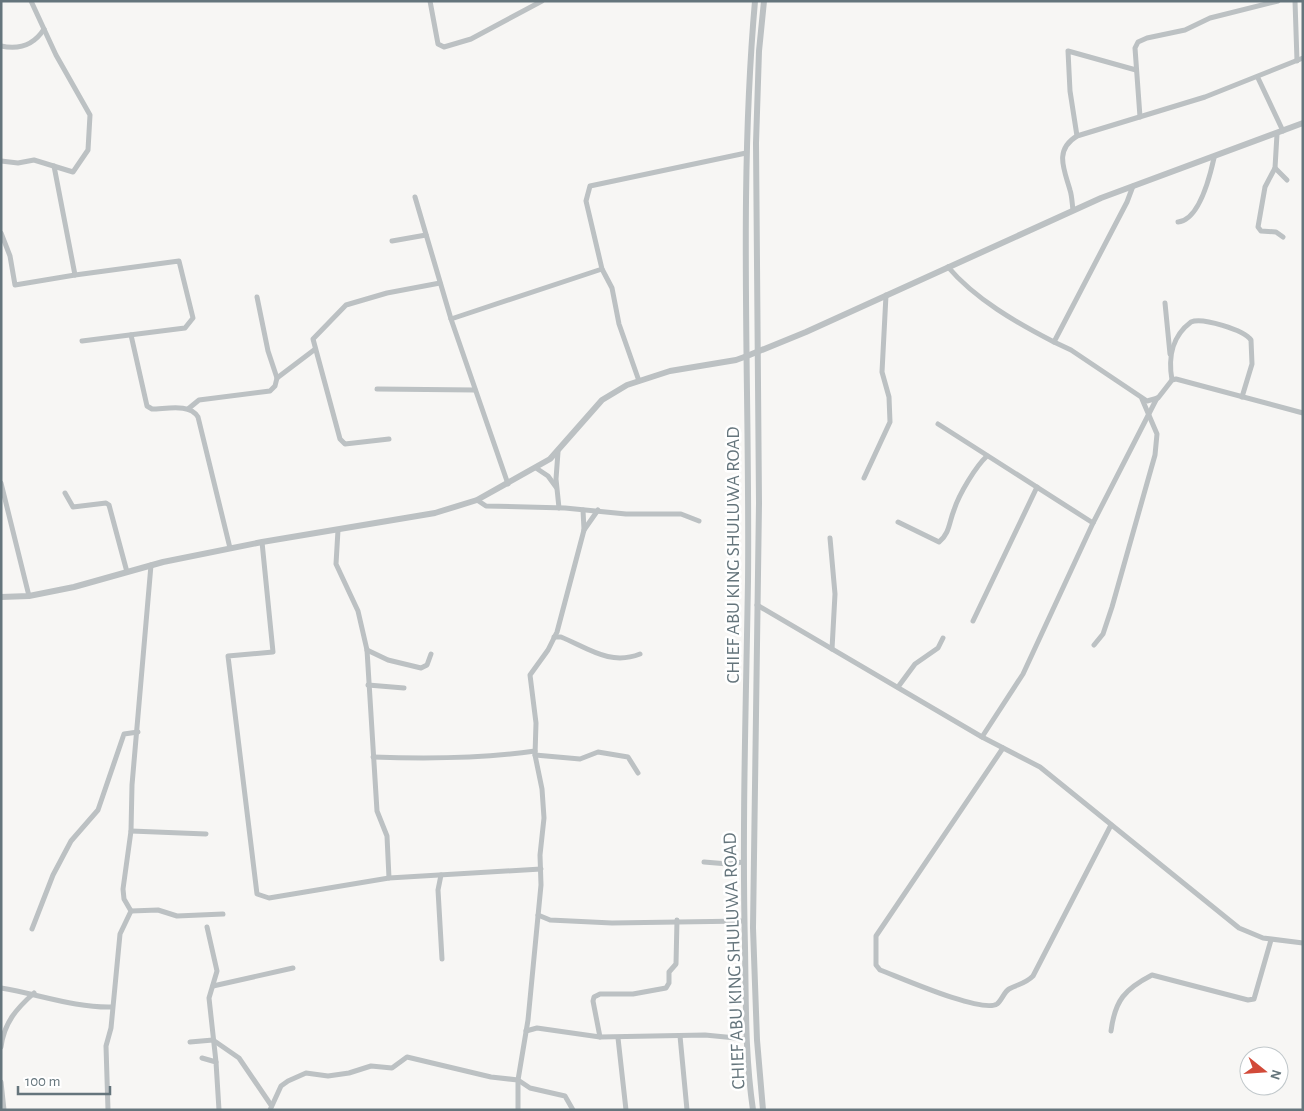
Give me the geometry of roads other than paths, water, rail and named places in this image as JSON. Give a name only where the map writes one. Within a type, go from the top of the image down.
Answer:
[{"type":"street","points":[[1,161],[18,163],[34,160],[73,172],[82,160],[88,147],[90,115],[64,71],[31,1]]},
{"type":"street","points":[[430,1],[438,44],[445,47],[496,27],[542,1]]},
{"type":"street","name":"CHIEF ABU KING SHULUWA ROAD","points":[[753,1110],[746,1039],[743,862],[748,578],[746,153],[748,78],[755,1]]},
{"type":"street","points":[[763,1110],[757,1040],[753,928],[757,605],[756,117],[764,1]]},
{"type":"street","points":[[1140,117],[1135,48],[1141,40],[1185,30],[1210,18],[1278,1]]},
{"type":"street","points":[[1073,210],[1062,160],[1067,144],[1077,136],[1258,78],[1300,59],[1295,1]]},
{"type":"street","points":[[1,46],[26,46],[36,40],[44,29]]},
{"type":"street","points":[[1077,136],[1070,91],[1068,51],[1136,70]]},
{"type":"street","points":[[1258,78],[1280,133],[1275,168],[1265,187],[1258,227],[1261,231],[1276,232],[1283,238]]},
{"type":"street","points":[[1,597],[29,596],[74,588],[151,565],[262,542],[435,513],[477,500],[536,468],[558,452],[602,400],[639,381],[670,371],[736,360],[747,356],[1073,210],[1303,124]]},
{"type":"street","points":[[639,381],[619,324],[612,288],[602,269],[586,202],[590,186],[746,153]]},
{"type":"street","points":[[1178,222],[1188,219],[1198,207],[1214,158]]},
{"type":"street","points":[[54,166],[75,275]]},
{"type":"street","points":[[1275,168],[1287,180]]},
{"type":"street","points":[[1054,342],[1127,202],[1133,186]]},
{"type":"street","points":[[415,197],[451,318],[508,484]]},
{"type":"street","points":[[1,233],[10,256],[15,285],[179,261],[193,318],[190,324],[185,328],[82,341]]},
{"type":"street","points":[[392,241],[426,235]]},
{"type":"street","points":[[948,267],[970,288],[1105,372],[1142,399],[1150,401],[1158,398]]},
{"type":"street","points":[[451,318],[602,269]]},
{"type":"street","points":[[388,439],[345,444],[340,439],[314,350],[313,339],[346,305],[387,293],[440,283]]},
{"type":"street","points":[[864,478],[890,422],[889,397],[882,372],[886,295]]},
{"type":"street","points":[[188,409],[199,400],[270,391],[275,386],[277,378],[268,351],[257,297]]},
{"type":"street","points":[[982,737],[1023,674],[1093,524],[1158,398],[1172,380],[1165,303]]},
{"type":"street","points":[[1170,357],[1178,334],[1184,327],[1195,320],[1245,333],[1251,340],[1253,356],[1242,398]]},
{"type":"street","points":[[131,335],[146,406],[152,409],[188,409],[194,411],[198,416],[230,548]]},
{"type":"street","points":[[277,378],[314,350]]},
{"type":"street","points":[[1172,380],[1303,413]]},
{"type":"street","points":[[377,389],[475,390]]},
{"type":"street","points":[[1094,645],[1103,634],[1109,616],[1155,455],[1157,434],[1150,413],[1142,399]]},
{"type":"street","points":[[938,424],[1093,524]]},
{"type":"street","points":[[558,452],[556,488],[559,508]]},
{"type":"street","points":[[898,522],[936,541],[942,539],[949,530],[958,500],[979,464],[988,456]]},
{"type":"street","points":[[536,468],[548,476],[556,488]]},
{"type":"street","points":[[1,482],[29,596]]},
{"type":"street","points":[[973,621],[1037,487]]},
{"type":"street","points":[[65,493],[73,507],[109,505],[127,572]]},
{"type":"street","points":[[477,500],[486,506],[598,510],[626,514],[681,514],[699,521]]},
{"type":"street","points":[[518,1110],[518,1080],[528,1020],[538,915],[540,855],[544,818],[542,789],[535,753],[536,723],[530,675],[554,638],[557,630],[584,530],[583,510]]},
{"type":"street","points":[[584,530],[598,510]]},
{"type":"street","points":[[338,530],[336,564],[358,611],[367,650],[377,811],[387,836],[389,878]]},
{"type":"street","points":[[830,538],[835,594],[832,649]]},
{"type":"street","points":[[262,542],[273,652],[228,656],[257,894],[269,898],[389,878],[540,869]]},
{"type":"street","points":[[131,911],[124,899],[122,889],[131,831],[132,785],[151,565]]},
{"type":"street","points":[[757,605],[982,737],[1040,767],[1239,928],[1254,936],[1270,940],[1303,943]]},
{"type":"street","points":[[557,630],[561,637]]},
{"type":"street","points":[[554,638],[561,637],[602,656],[624,660],[640,654]]},
{"type":"street","points":[[898,687],[915,664],[938,648],[943,638]]},
{"type":"street","points":[[367,650],[388,660],[421,668],[427,665],[430,654]]},
{"type":"street","points":[[368,685],[404,688]]},
{"type":"street","points":[[32,929],[53,875],[71,841],[98,810],[124,734],[138,732]]},
{"type":"street","points":[[745,740],[756,741]]},
{"type":"street","points":[[1004,748],[876,936],[876,965],[880,970],[969,1003],[986,1006],[997,1004],[1010,989],[1026,984],[1033,976],[1111,825]]},
{"type":"street","points":[[373,757],[436,759],[497,757],[535,753],[580,759],[598,752],[604,752],[628,757],[638,773]]},
{"type":"street","points":[[131,831],[206,834]]},
{"type":"street","points":[[704,862],[743,862]]},
{"type":"street","points":[[441,875],[438,890],[442,959]]},
{"type":"street","points":[[131,911],[158,910],[176,916],[222,914]]},
{"type":"street","points":[[108,1110],[106,1046],[111,1028],[120,934],[131,911]]},
{"type":"street","points":[[538,915],[550,920],[596,922],[667,923],[677,920],[744,922]]},
{"type":"street","points":[[600,1037],[593,1002],[594,997],[600,994],[633,994],[666,988],[669,983],[669,972],[676,964],[677,920]]},
{"type":"street","points":[[206,927],[217,972],[209,998],[213,1040],[216,1047],[219,1110]]},
{"type":"street","points":[[1111,1031],[1113,1017],[1122,996],[1136,984],[1152,975],[1248,1000],[1254,999],[1270,940]]},
{"type":"street","points":[[213,986],[293,968]]},
{"type":"street","points":[[1,988],[34,993],[77,1005],[112,1007]]},
{"type":"street","points":[[1,1047],[3,1031],[16,1008],[34,993]]},
{"type":"street","points":[[528,1020],[538,1028]]},
{"type":"street","points":[[526,1031],[538,1028],[618,1038],[680,1036],[746,1039]]},
{"type":"street","points":[[680,1036],[688,1110]]},
{"type":"street","points":[[618,1038],[626,1110]]},
{"type":"street","points":[[190,1042],[213,1040],[240,1058],[270,1107]]},
{"type":"street","points":[[270,1107],[281,1086],[306,1073],[328,1076],[349,1073],[371,1066],[392,1068],[407,1057],[491,1077],[518,1080],[530,1088],[565,1096],[573,1110]]},
{"type":"street","points":[[202,1058],[216,1062]]},
{"type":"street","points":[[1,1082],[4,1110]]}]
